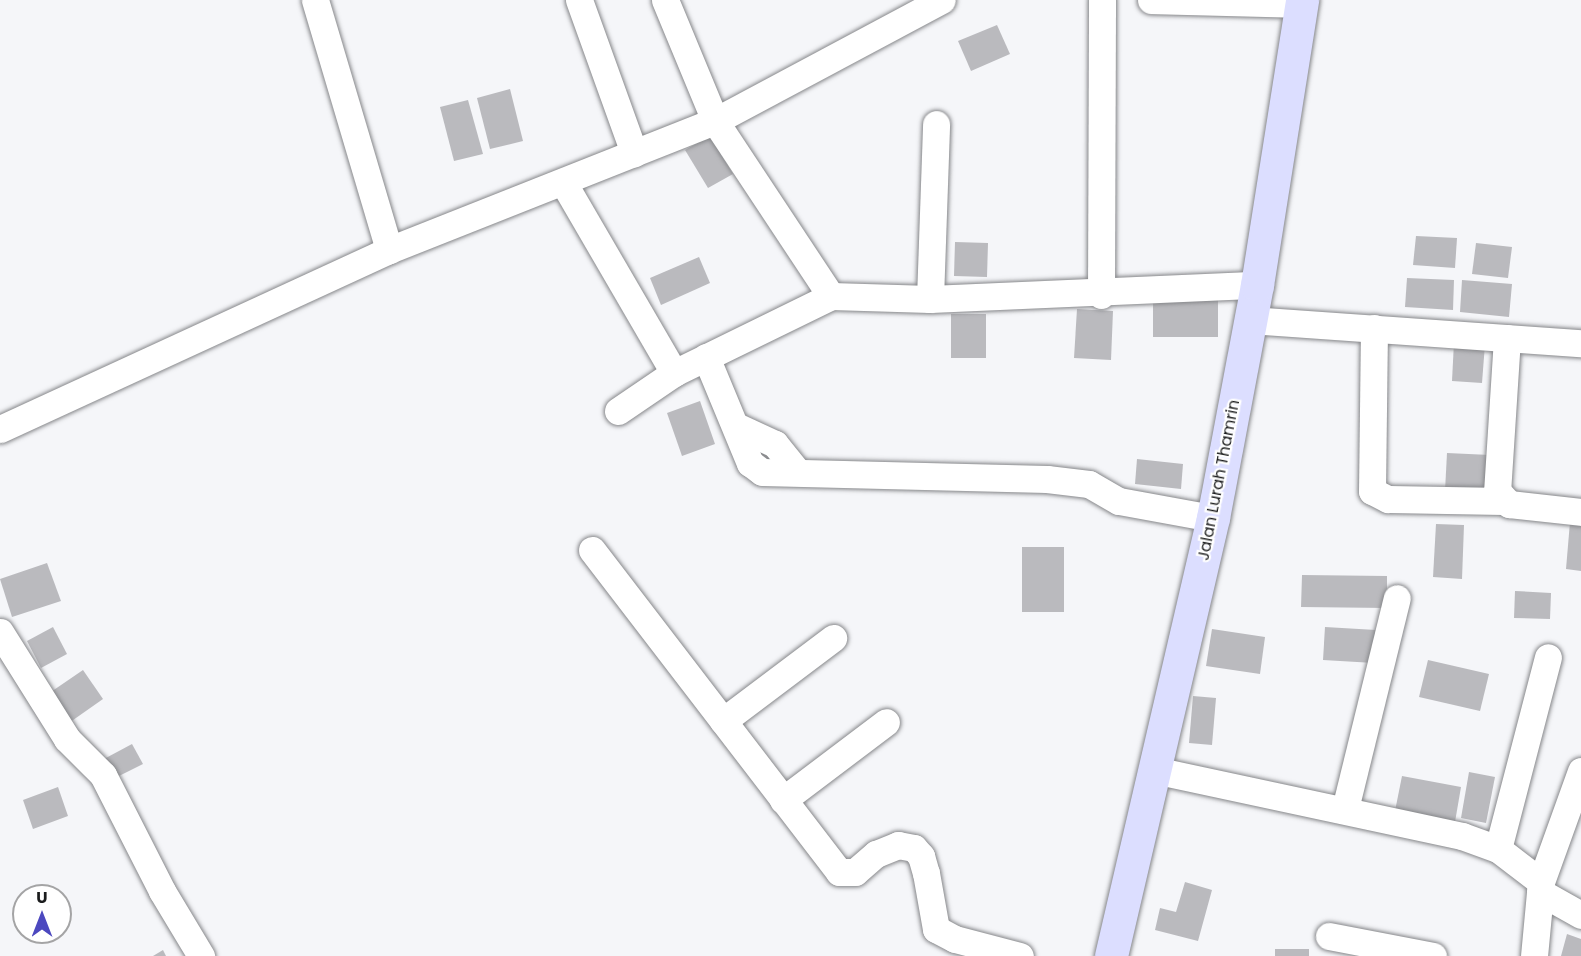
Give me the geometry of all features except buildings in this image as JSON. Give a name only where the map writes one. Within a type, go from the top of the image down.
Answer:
[{"type":"street","points":[[315,0],[389,250]]},
{"type":"street","points":[[579,0],[634,153]]},
{"type":"street","points":[[665,0],[715,121],[831,296]]},
{"type":"street","points":[[0,429],[389,250],[715,121],[942,0]]},
{"type":"street","points":[[1101,294],[1102,0]]},
{"type":"street","points":[[1151,0],[1301,2]]},
{"type":"street","name":"Jalan Lurah Thamrin","points":[[1111,956],[1213,518],[1257,285],[1301,2]]},
{"type":"street","points":[[930,299],[936,124]]},
{"type":"street","points":[[563,182],[674,373]]},
{"type":"street","points":[[618,411],[674,373],[831,296],[930,299],[1101,294],[1257,285]]},
{"type":"street","points":[[1249,320],[1581,343]]},
{"type":"street","points":[[1374,328],[1372,491],[1388,499],[1504,501],[1581,512]]},
{"type":"street","points":[[1504,501],[1497,487],[1507,338]]},
{"type":"street","points":[[706,357],[736,426],[775,444],[796,471],[1058,480],[1089,484],[1119,501],[1213,518]]},
{"type":"street","points":[[592,550],[839,872],[855,872],[876,854],[898,845],[914,848],[921,856],[933,922],[940,933],[1020,956]]},
{"type":"street","points":[[1345,809],[1397,598]]},
{"type":"street","points":[[0,632],[66,739],[103,776],[162,891],[201,956]]},
{"type":"street","points":[[723,721],[833,638]]},
{"type":"street","points":[[1498,849],[1548,657]]},
{"type":"street","points":[[783,800],[886,722]]},
{"type":"street","points":[[1154,770],[1345,809],[1462,836],[1498,849],[1540,887],[1581,915]]},
{"type":"street","points":[[1534,956],[1540,887],[1581,771]]},
{"type":"street","points":[[1329,936],[1395,952],[1433,956]]}]
